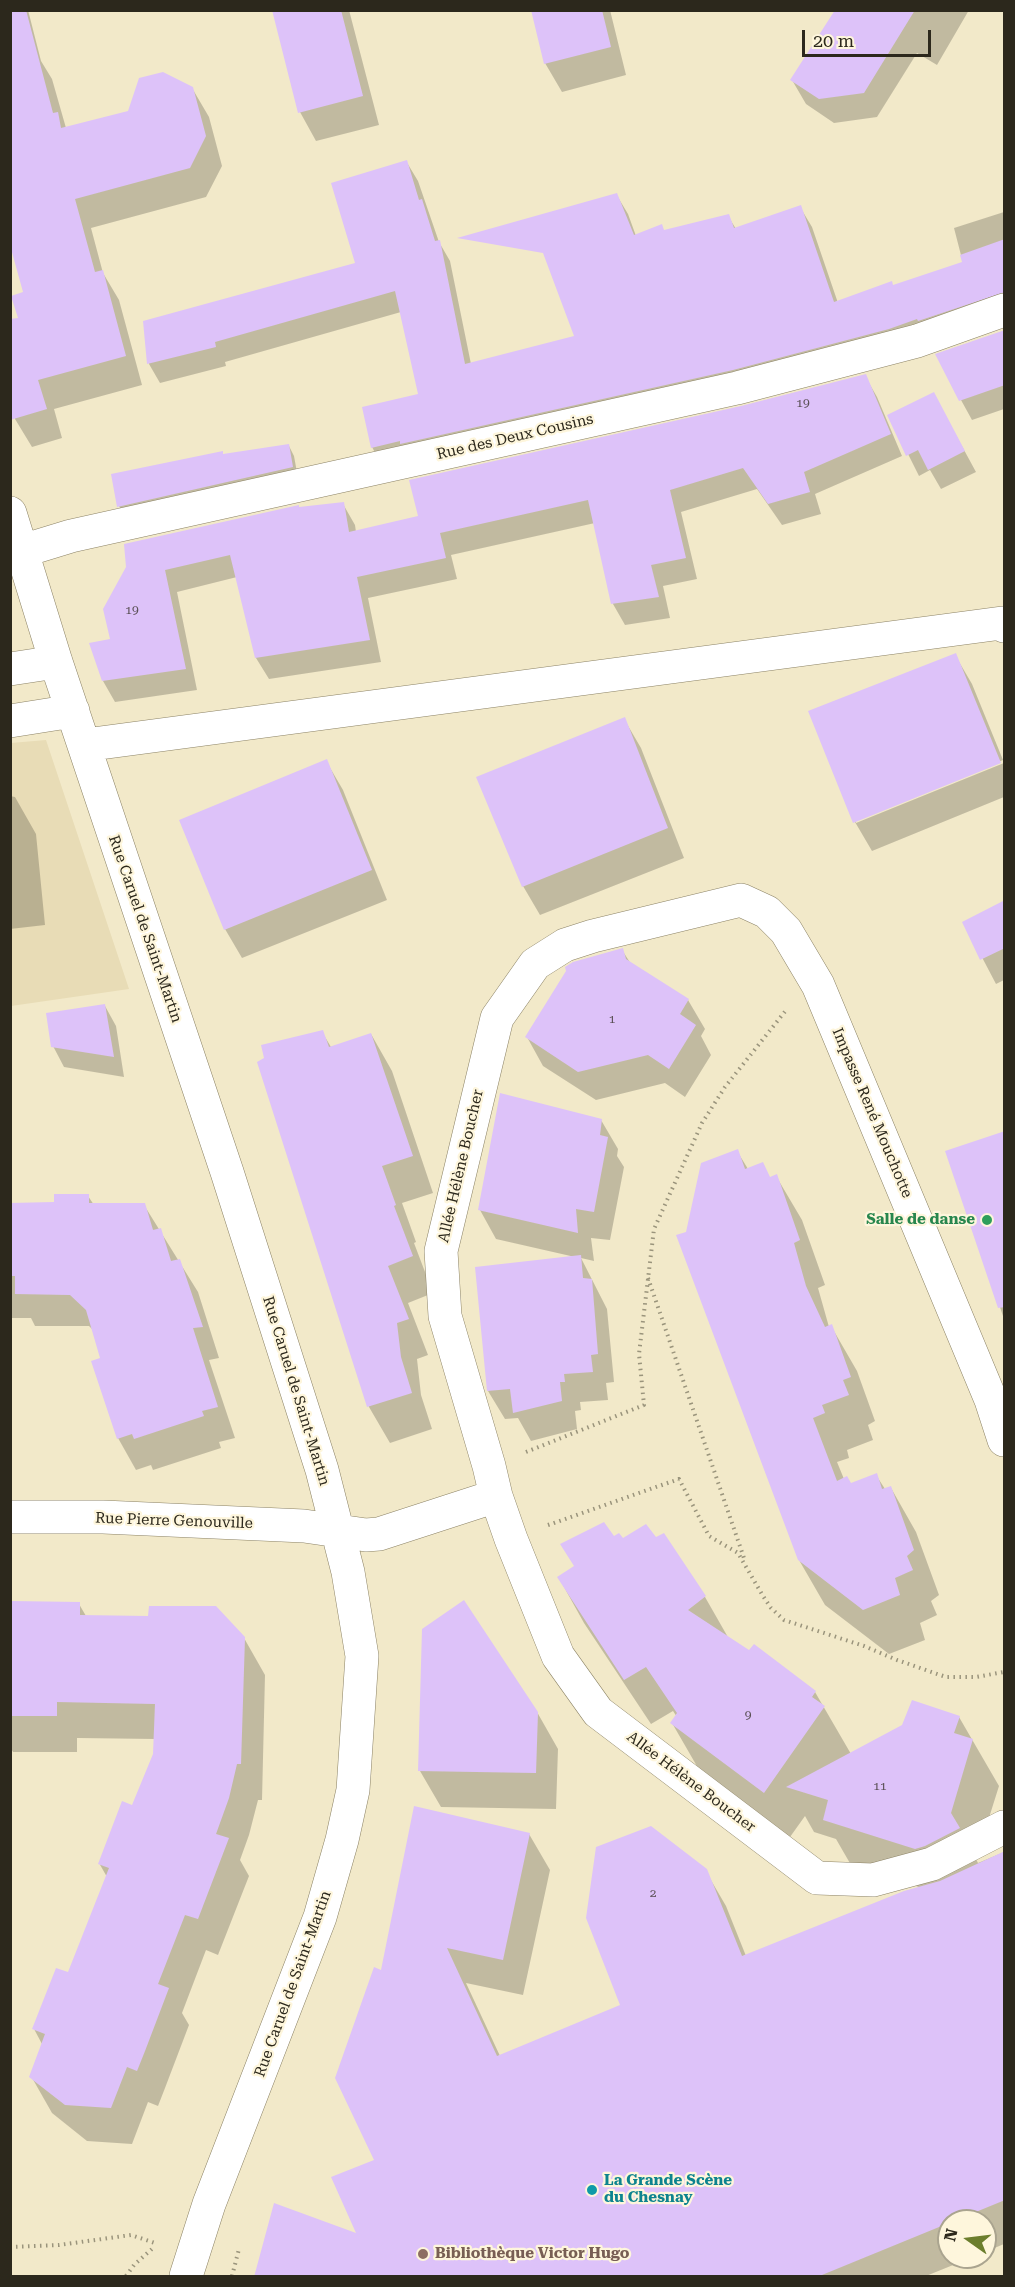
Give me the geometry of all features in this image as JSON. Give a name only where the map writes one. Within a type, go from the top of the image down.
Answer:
[{"type":"street","name":"Rue des Deux Cousins","points":[[22,551],[71,536],[737,388],[916,341],[1005,310]]},
{"type":"street","name":"Rue Caruel de Saint-Martin","points":[[10,513],[56,662],[227,1172],[322,1470],[348,1572],[362,1656],[353,1790],[342,1840],[320,1917],[209,2204],[186,2277]]},
{"type":"street","points":[[85,745],[991,624],[1002,623],[1005,626]]},
{"type":"street","points":[[10,669],[56,662]]},
{"type":"street","points":[[10,721],[74,711]]},
{"type":"street","name":"Impasse René Mouchotte","points":[[647,921],[741,900],[767,912],[786,931],[816,980],[998,1397],[1005,1440]]},
{"type":"street","name":"Allée Hélène Boucher","points":[[647,921],[565,945],[535,964],[497,1018],[441,1251],[445,1316],[511,1539],[558,1656],[598,1712],[818,1878],[873,1880],[932,1863],[1005,1827]]},
{"type":"street","points":[[338,1532],[379,1534],[493,1481]]},
{"type":"street","name":"Rue Pierre Genouville","points":[[10,1517],[103,1517],[304,1526],[338,1532]]},
{"type":"path","points":[[493,1481],[644,1405],[639,1354],[654,1228],[702,1123],[725,1087],[769,1029],[795,999],[816,980]]},
{"type":"path","points":[[647,1275],[746,1564]]},
{"type":"path","points":[[511,1539],[679,1479],[710,1536],[738,1553],[771,1608],[784,1620],[864,1646],[946,1677],[976,1677],[1005,1672]]},
{"type":"path","points":[[10,2247],[59,2245],[131,2235],[157,2244],[134,2265],[126,2277]]},
{"type":"shaded area","points":[[46,740],[129,989],[11,1006],[11,743]]},
{"type":"building","points":[[10,10],[26,10],[53,113],[58,112],[61,128],[128,111],[139,78],[163,72],[193,87],[206,136],[190,168],[75,199],[95,272],[103,270],[126,356],[38,380],[47,409],[10,420],[10,319],[18,318],[11,296],[23,292],[10,245]]},
{"type":"building","points":[[272,10],[341,10],[363,96],[298,113]]},
{"type":"building","points":[[531,10],[602,10],[611,47],[544,64]]},
{"type":"building","points":[[835,10],[915,10],[864,93],[819,99],[790,80]]},
{"type":"building","points":[[407,160],[435,241],[440,240],[465,364],[574,336],[543,253],[457,238],[617,193],[634,235],[662,224],[664,230],[729,214],[734,228],[801,205],[834,302],[892,281],[893,285],[962,262],[960,255],[1005,239],[1005,292],[918,321],[917,319],[889,329],[733,370],[400,444],[400,441],[371,448],[362,407],[418,394],[395,291],[215,342],[216,347],[147,364],[143,321],[355,263],[331,183]]},
{"type":"building","points":[[1005,330],[1005,385],[959,401],[935,354]]},
{"type":"building","points":[[866,374],[891,434],[804,472],[810,492],[768,504],[743,468],[670,490],[686,558],[651,565],[659,597],[611,604],[588,500],[440,533],[446,558],[357,577],[370,640],[255,658],[230,555],[165,570],[186,669],[102,681],[89,643],[110,639],[103,609],[126,567],[124,544],[299,505],[299,507],[344,502],[349,532],[418,516],[409,480],[741,406]]},
{"type":"building","points":[[934,392],[965,451],[928,470],[918,450],[906,456],[887,415]]},
{"type":"building","points":[[289,444],[293,467],[117,507],[111,474],[223,451],[223,454]]},
{"type":"building","points":[[956,653],[1001,763],[853,823],[808,711]]},
{"type":"building","points":[[625,717],[668,828],[522,887],[476,777]]},
{"type":"building","points":[[327,759],[372,870],[224,930],[179,820]]},
{"type":"building","points":[[1005,900],[1005,948],[980,960],[962,922]]},
{"type":"building","points":[[623,948],[626,959],[689,999],[680,1014],[696,1025],[669,1069],[648,1055],[578,1072],[525,1037],[566,971],[565,967],[573,962]]},
{"type":"building","points":[[105,1004],[114,1057],[51,1047],[46,1013]]},
{"type":"building","points":[[323,1030],[329,1047],[371,1033],[413,1156],[382,1166],[413,1256],[388,1266],[409,1319],[397,1323],[401,1357],[412,1393],[367,1407],[257,1062],[264,1058],[261,1045]]},
{"type":"building","points":[[500,1093],[602,1119],[600,1135],[608,1137],[594,1212],[576,1209],[578,1233],[478,1210]]},
{"type":"building","name":"Salle de danse","points":[[1005,1131],[1005,1307],[998,1308],[945,1151]]},
{"type":"building","points":[[738,1149],[745,1169],[763,1162],[770,1177],[777,1174],[800,1240],[794,1243],[806,1286],[825,1327],[832,1324],[851,1377],[843,1380],[849,1395],[822,1405],[825,1413],[813,1418],[837,1481],[847,1476],[851,1483],[877,1473],[882,1489],[891,1486],[914,1550],[907,1556],[913,1570],[895,1578],[900,1595],[863,1610],[798,1560],[676,1235],[686,1232],[701,1163]]},
{"type":"building","points":[[54,1194],[89,1194],[89,1203],[145,1203],[153,1230],[161,1228],[171,1261],[180,1259],[203,1327],[193,1328],[218,1407],[202,1411],[204,1416],[134,1439],[132,1434],[117,1439],[91,1361],[100,1358],[86,1310],[70,1295],[15,1294],[15,1276],[10,1276],[10,1203],[54,1202]]},
{"type":"building","points":[[581,1255],[583,1278],[592,1279],[598,1354],[591,1355],[593,1372],[564,1374],[565,1382],[560,1382],[562,1401],[513,1413],[510,1389],[487,1391],[475,1267]]},
{"type":"building","points":[[604,1522],[614,1536],[619,1533],[623,1538],[646,1524],[656,1537],[664,1533],[706,1596],[688,1610],[749,1650],[754,1644],[816,1691],[812,1697],[825,1706],[764,1793],[670,1723],[677,1713],[646,1667],[624,1680],[557,1577],[574,1566],[560,1544]]},
{"type":"building","points":[[464,1600],[538,1712],[536,1773],[418,1771],[422,1629]]},
{"type":"building","points":[[10,1601],[80,1602],[80,1615],[148,1616],[149,1606],[216,1606],[245,1637],[241,1764],[237,1764],[229,1798],[216,1834],[229,1838],[198,1919],[185,1915],[158,1984],[169,1988],[145,2051],[137,2071],[127,2067],[111,2108],[65,2105],[29,2077],[45,2034],[32,2029],[56,1968],[68,1972],[109,1868],[98,1864],[122,1801],[132,1805],[153,1754],[155,1704],[57,1702],[57,1716],[10,1716]]},
{"type":"building","points":[[912,1700],[960,1716],[954,1733],[973,1739],[951,1813],[960,1828],[915,1849],[823,1820],[828,1800],[786,1787],[902,1725]]},
{"type":"building","points":[[414,1806],[530,1833],[503,1960],[447,1948],[497,2056],[620,2005],[586,1918],[596,1847],[651,1826],[707,1869],[742,1956],[904,1891],[940,1881],[1005,1851],[1005,2200],[983,2209],[937,2209],[937,2228],[817,2277],[254,2277],[274,2203],[356,2233],[331,2177],[374,2160],[335,2078],[374,1967],[381,1970]]},
{"type":"place","name":"Salle de danse","points":[[987,1220]]},
{"type":"place","name":"La Grande Scène du Chesnay","points":[[592,2190]]},
{"type":"place","name":"Bibliothèque Victor Hugo","points":[[423,2254]]}]
